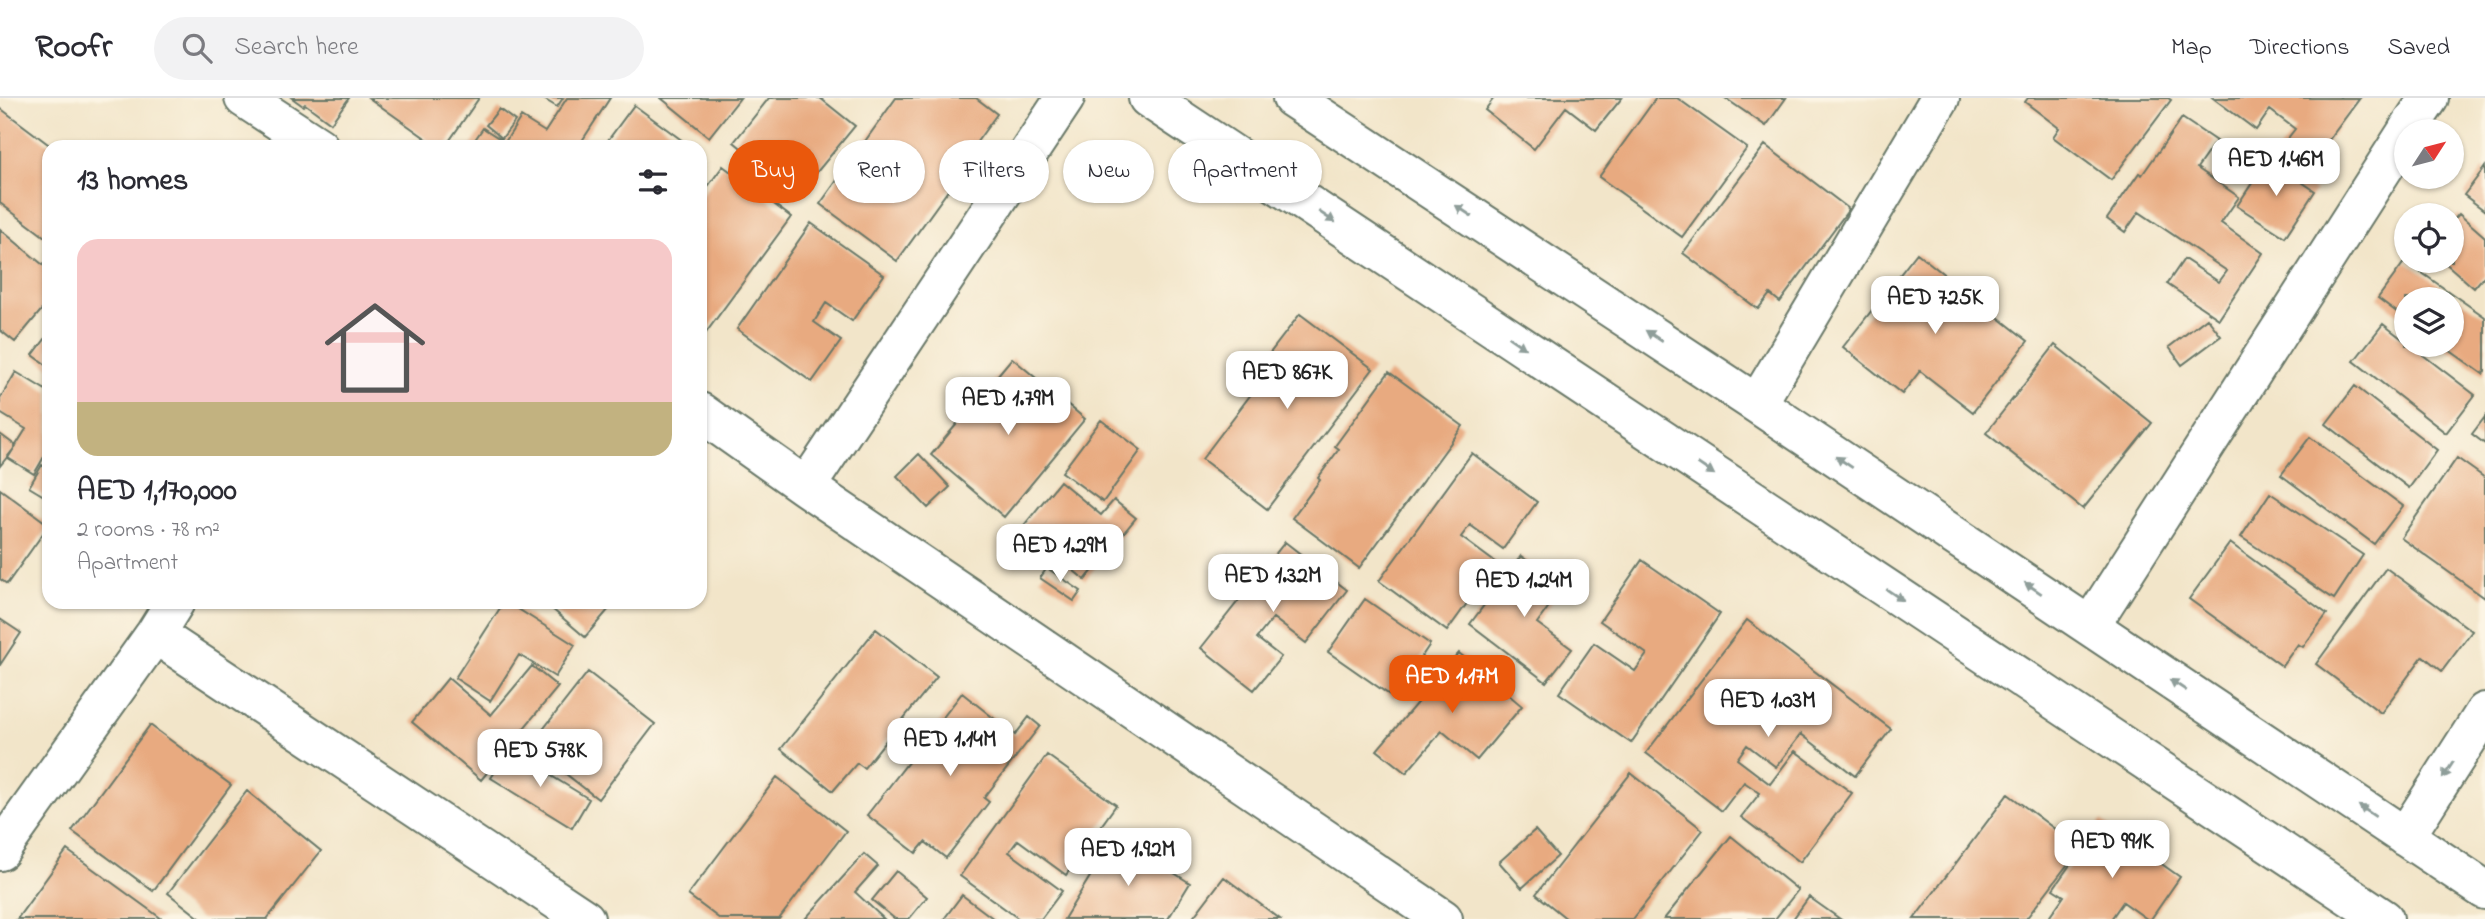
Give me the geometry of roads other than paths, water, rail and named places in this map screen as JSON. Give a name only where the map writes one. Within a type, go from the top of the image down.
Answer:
[{"type":"street","points":[[244,98],[308,140]]},
{"type":"street","points":[[806,487],[1065,98]]},
{"type":"street","points":[[1148,98],[2384,919]]},
{"type":"street","points":[[1757,404],[1940,98]]},
{"type":"street","points":[[2415,119],[2429,98]]},
{"type":"street","points":[[1292,99],[1757,404],[2405,837],[2480,875]]},
{"type":"street","points":[[2090,626],[2394,152]]},
{"type":"street","points":[[707,417],[1443,919]]},
{"type":"street","points":[[0,851],[171,609]]},
{"type":"street","points":[[155,634],[586,919]]},
{"type":"street","points":[[2405,837],[2485,712]]},
{"type":"street","points":[[2304,867],[2320,891],[2328,919]]}]
